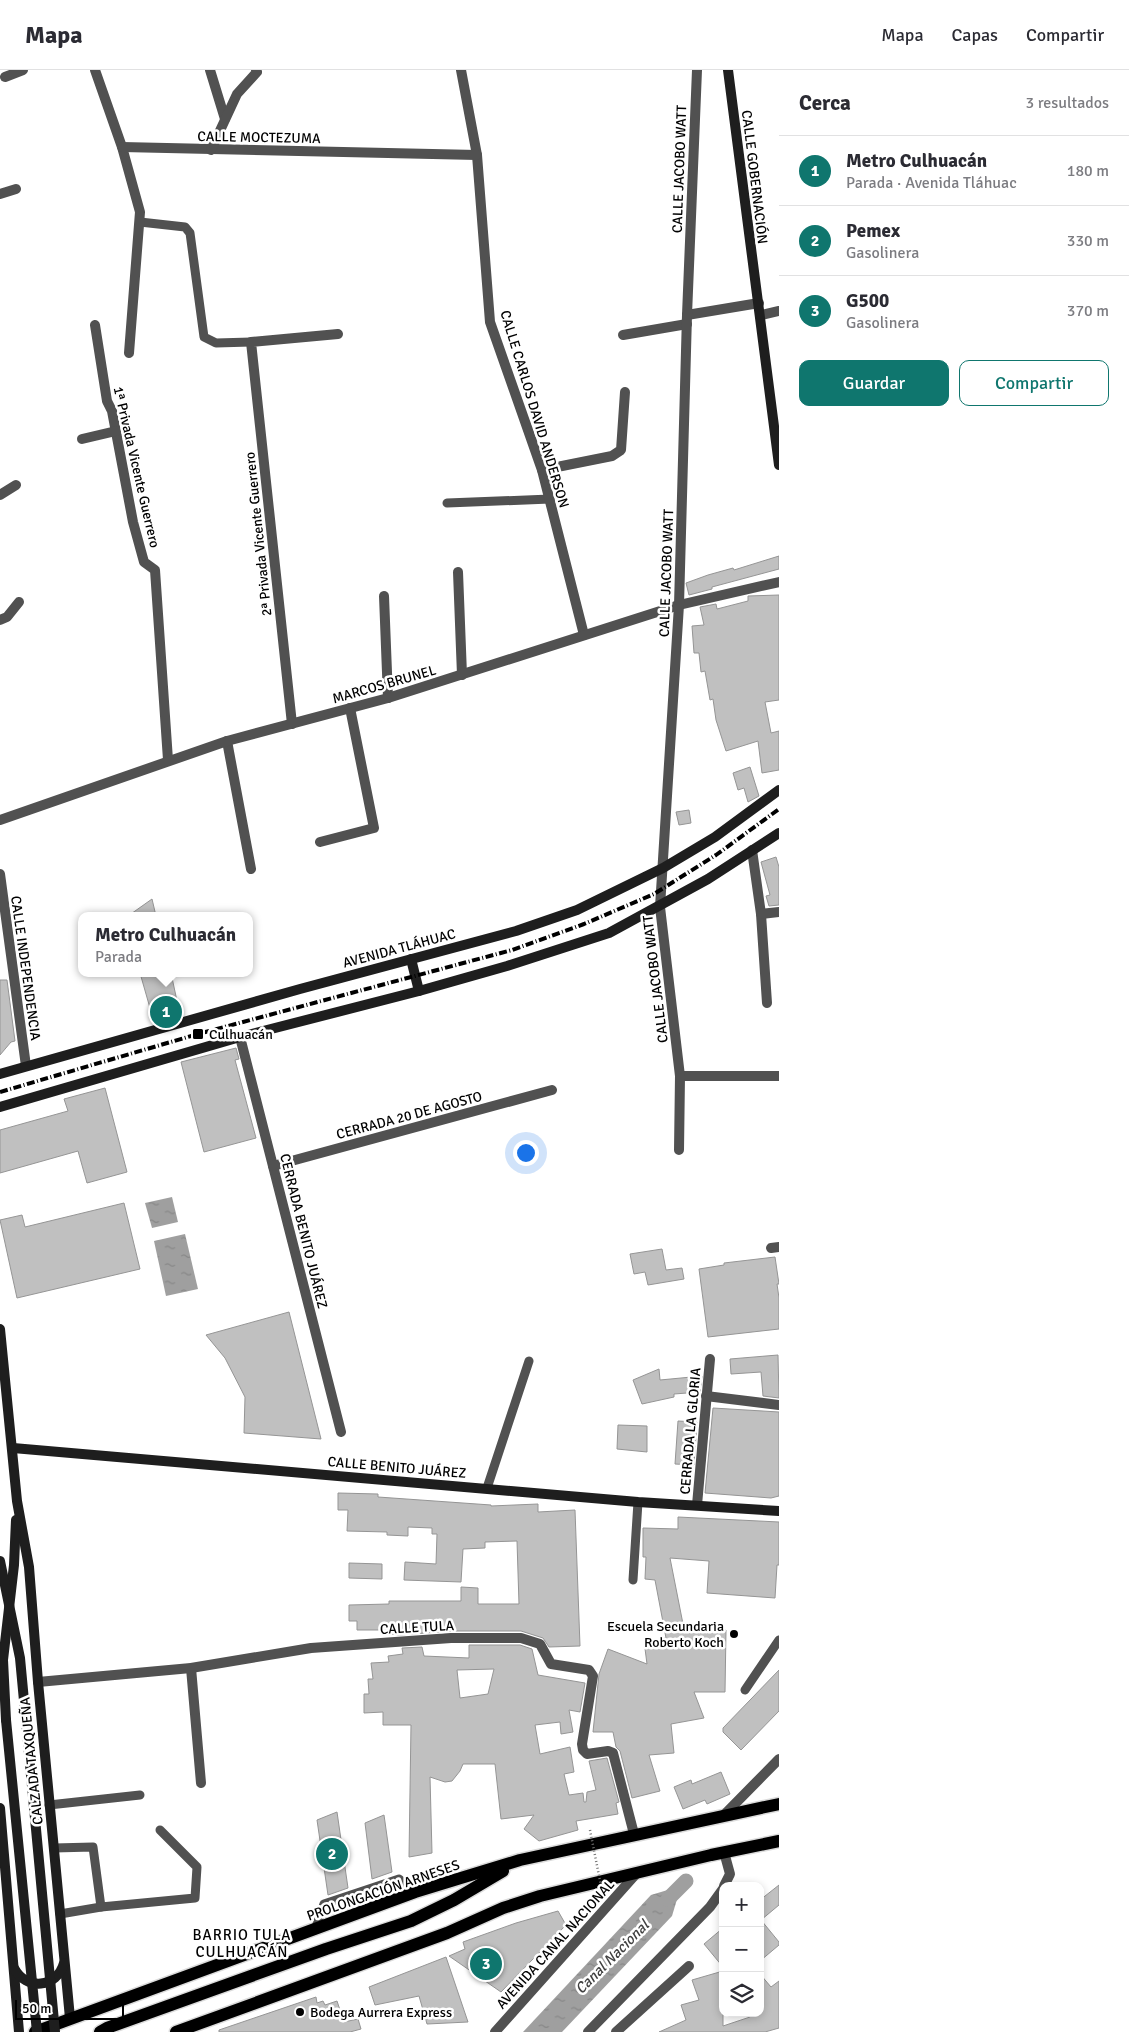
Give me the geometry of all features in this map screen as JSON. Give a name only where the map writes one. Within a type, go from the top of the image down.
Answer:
[{"type":"main road","name":"CALLE GOBERNACIÓN","points":[[728,70],[779,465]]},
{"type":"main road","name":"AVENIDA TLÁHUAC","points":[[0,1074],[516,931],[577,910],[663,868],[715,837],[779,790]]},
{"type":"main road","points":[[0,1107],[240,1037],[419,991],[507,966],[609,933],[660,906],[779,833]]},
{"type":"main road","points":[[412,959],[419,991]]},
{"type":"main road","name":"CALZADA TAXQUEÑA","points":[[0,1329],[17,1502],[29,1567],[49,1805],[70,2018]]},
{"type":"main road","name":"CALLE BENITO JUÁREZ","points":[[13,1448],[638,1502],[779,1511]]},
{"type":"main road","name":"CALZADA TAXQUEÑA","points":[[17,1502],[14,1566],[3,1660],[6,1720],[36,2032]]},
{"type":"main road","name":"CALZADA TAXQUEÑA","points":[[0,1561],[20,1658],[55,2032]]},
{"type":"main road","name":"PROLONGACIÓN ARNESES","points":[[36,2032],[416,1892],[520,1860],[779,1804]]},
{"type":"main road","points":[[0,1808],[20,2032]]},
{"type":"main road","points":[[176,2032],[447,1933],[503,1908],[540,1896],[718,1853],[779,1841]]},
{"type":"main road","points":[[100,2032],[326,1949],[411,1921],[454,1900],[520,1860]]},
{"type":"main road","points":[[13,1967],[21,1978],[27,1982],[48,1983],[62,1969],[64,1956]]},
{"type":"street","points":[[5,77],[24,70]]},
{"type":"street","points":[[95,70],[122,147],[140,212],[130,353]]},
{"type":"street","points":[[210,70],[225,120]]},
{"type":"street","points":[[211,150],[237,94],[257,72],[256,70]]},
{"type":"street","name":"CALLE CARLOS DAVID ANDERSON","points":[[461,70],[477,155],[490,322],[542,470],[584,635]]},
{"type":"street","name":"CALLE JACOBO WATT","points":[[679,1150],[680,1076],[660,906],[679,605],[696,70]]},
{"type":"street","name":"CALLE MOCTEZUMA","points":[[122,147],[477,155]]},
{"type":"street","points":[[0,194],[16,189]]},
{"type":"street","points":[[623,336],[759,303]]},
{"type":"street","points":[[761,315],[779,311]]},
{"type":"street","name":"1ª Privada Vicente Guerrero","points":[[95,325],[107,401],[112,411],[133,522],[144,562],[155,570],[168,760]]},
{"type":"street","points":[[251,342],[338,334]]},
{"type":"street","name":"2ª Privada Vicente Guerrero","points":[[251,342],[292,724]]},
{"type":"street","points":[[542,470],[612,456],[620,450],[625,392]]},
{"type":"street","points":[[82,438],[116,431]]},
{"type":"street","points":[[0,495],[16,485]]},
{"type":"street","points":[[458,572],[462,675]]},
{"type":"street","name":"MARCOS BRUNEL","points":[[0,820],[227,741],[388,698],[679,605],[779,582]]},
{"type":"street","points":[[384,596],[388,698]]},
{"type":"street","points":[[0,620],[7,617],[19,602]]},
{"type":"street","points":[[320,842],[374,828],[350,708]]},
{"type":"street","points":[[227,741],[251,869]]},
{"type":"street","points":[[752,850],[761,914],[766,1003]]},
{"type":"street","name":"CALLE INDEPENDENCIA","points":[[0,874],[26,1066]]},
{"type":"street","points":[[761,914],[779,912]]},
{"type":"street","name":"CERRADA BENITO JUÁREZ","points":[[240,1037],[341,1432]]},
{"type":"street","points":[[680,1076],[779,1076]]},
{"type":"street","name":"CERRADA 20 DE AGOSTO","points":[[273,1166],[552,1090]]},
{"type":"street","name":"CERRADA LA GLORIA","points":[[697,1505],[710,1359]]},
{"type":"street","points":[[706,1396],[779,1405]]},
{"type":"street","name":"CALLE TULA","points":[[38,1682],[191,1668],[322,1647],[451,1638],[521,1638],[540,1644],[551,1664],[589,1670],[593,1676],[582,1744],[583,1750],[587,1754],[608,1751],[613,1753],[634,1834]]},
{"type":"street","points":[[191,1668],[200,1783]]},
{"type":"street","points":[[722,1817],[779,1759]]},
{"type":"street","points":[[718,1853],[730,1874],[726,1882]]},
{"type":"street","name":"AVENIDA CANAL NACIONAL","points":[[495,2032],[636,1874]]},
{"type":"street","points":[[588,2032],[710,1907],[719,1894]]},
{"type":"street","points":[[616,2032],[688,1966]]},
{"type":"lane","points":[[140,222],[185,227],[190,233],[204,336],[216,343],[251,342]]},
{"type":"lane","points":[[447,503],[550,499]]},
{"type":"lane","points":[[487,1488],[530,1361]]},
{"type":"lane","points":[[633,1580],[638,1502]]},
{"type":"lane","points":[[745,1690],[779,1640]]},
{"type":"lane","points":[[49,1805],[140,1795]]},
{"type":"lane","points":[[60,1914],[101,1907],[195,1898],[197,1867],[160,1830]]},
{"type":"lane","points":[[54,1848],[93,1847],[101,1907]]},
{"type":"lane","points":[[315,1930],[324,1904],[399,1879],[416,1892]]},
{"type":"path","points":[[590,1830],[603,1896]]},
{"type":"water","points":[[172,1197],[178,1222],[152,1228],[145,1203]]},
{"type":"water","points":[[185,1234],[198,1289],[166,1296],[154,1241]]},
{"type":"water","name":"Canal Nacional","points":[[681,1886],[672,1916],[562,2032],[523,2032],[651,1895]]},
{"type":"building","points":[[779,556],[779,569],[689,595],[686,583],[708,575],[733,568],[734,570]]},
{"type":"building","points":[[779,595],[779,700],[765,702],[771,733],[779,731],[779,770],[762,773],[758,741],[726,751],[716,720],[713,699],[710,700],[705,671],[701,672],[699,653],[694,653],[692,626],[704,625],[700,607],[716,604],[717,609],[748,601],[748,596]]},
{"type":"building","points":[[750,767],[759,796],[748,802],[744,788],[738,790],[733,773]]},
{"type":"building","points":[[689,810],[691,823],[679,825],[676,812]]},
{"type":"building","points":[[776,857],[779,867],[779,905],[769,906],[766,896],[770,895],[761,862]]},
{"type":"building","points":[[152,899],[155,912],[134,912]]},
{"type":"building","points":[[141,977],[172,977],[177,1001],[150,1008]]},
{"type":"building","points":[[0,980],[7,980],[15,1041],[11,1042],[0,1055]]},
{"type":"building","points":[[236,1048],[239,1059],[235,1060],[256,1138],[204,1152],[181,1062]]},
{"type":"building","points":[[105,1088],[127,1172],[87,1183],[78,1151],[0,1173],[0,1130],[68,1111],[64,1099]]},
{"type":"building","points":[[124,1203],[140,1269],[17,1298],[0,1220],[22,1215],[25,1227]]},
{"type":"building","points":[[662,1249],[666,1270],[682,1268],[684,1279],[648,1285],[645,1272],[634,1274],[630,1254]]},
{"type":"building","points":[[775,1257],[779,1284],[777,1284],[779,1329],[708,1337],[699,1269],[724,1265],[724,1263]]},
{"type":"building","points":[[289,1312],[321,1439],[244,1433],[245,1397],[225,1358],[206,1335]]},
{"type":"building","points":[[778,1355],[779,1398],[763,1396],[761,1372],[731,1374],[730,1359]]},
{"type":"building","points":[[659,1369],[660,1380],[702,1376],[700,1392],[674,1394],[674,1397],[642,1404],[633,1380]]},
{"type":"building","points":[[713,1408],[779,1412],[779,1496],[771,1498],[705,1493]]},
{"type":"building","points":[[678,1421],[697,1422],[694,1465],[675,1464]]},
{"type":"building","points":[[618,1425],[647,1426],[647,1452],[617,1449]]},
{"type":"building","points":[[338,1493],[378,1494],[378,1497],[491,1506],[538,1504],[538,1512],[575,1510],[580,1646],[549,1647],[543,1638],[521,1631],[451,1631],[400,1635],[389,1634],[389,1630],[357,1630],[357,1621],[349,1621],[349,1605],[389,1604],[389,1601],[461,1601],[461,1587],[478,1588],[478,1604],[519,1604],[517,1541],[485,1542],[485,1548],[463,1549],[461,1582],[404,1580],[405,1562],[436,1564],[437,1534],[432,1534],[432,1528],[408,1527],[408,1536],[387,1535],[387,1532],[347,1531],[348,1510],[338,1510]]},
{"type":"building","points":[[678,1517],[779,1522],[779,1565],[777,1565],[775,1598],[707,1593],[709,1561],[670,1558],[684,1629],[726,1630],[725,1692],[694,1692],[704,1718],[671,1724],[674,1753],[649,1755],[660,1791],[632,1798],[613,1732],[593,1732],[599,1674],[608,1649],[647,1664],[644,1641],[666,1638],[655,1580],[645,1579],[646,1557],[643,1557],[643,1528],[678,1529]]},
{"type":"building","points":[[349,1563],[382,1564],[382,1579],[349,1578]]},
{"type":"building","points":[[469,1645],[520,1645],[532,1649],[538,1675],[585,1683],[580,1712],[569,1710],[573,1732],[561,1734],[560,1722],[535,1725],[540,1754],[570,1747],[574,1772],[564,1774],[569,1795],[583,1793],[584,1802],[586,1802],[587,1792],[596,1790],[589,1761],[607,1758],[619,1802],[616,1803],[618,1814],[576,1821],[578,1830],[539,1841],[524,1829],[534,1815],[501,1819],[495,1764],[463,1764],[452,1781],[445,1782],[430,1777],[432,1853],[409,1857],[411,1725],[383,1725],[383,1712],[364,1713],[364,1694],[369,1694],[368,1679],[373,1679],[371,1663],[389,1662],[388,1656],[403,1654],[402,1648],[422,1647],[424,1656],[469,1658]],"holes":[[[494,1669],[488,1694],[460,1698],[457,1670]]]},
{"type":"building","points":[[779,1670],[779,1711],[741,1750],[723,1732],[723,1728]]},
{"type":"building","points":[[721,1772],[730,1794],[707,1804],[705,1800],[683,1809],[674,1787],[691,1780],[692,1784]]},
{"type":"building","points":[[337,1812],[348,1888],[328,1895],[317,1820]]},
{"type":"building","points":[[384,1815],[392,1872],[372,1879],[365,1823]]},
{"type":"building","points":[[779,1885],[779,1905],[764,1918],[764,1897]]},
{"type":"building","points":[[558,1911],[566,1925],[501,1992],[449,1956],[465,1949],[463,1942],[516,1923]]},
{"type":"building","points":[[764,1924],[779,1942],[779,1945],[764,1958]]},
{"type":"building","points":[[719,1931],[719,1962],[704,1944]]},
{"type":"building","points":[[446,1957],[468,2022],[427,2024],[419,1996],[375,2005],[369,1987]]},
{"type":"building","points":[[719,1972],[719,2017],[723,2017],[723,2026],[750,2017],[764,2017],[764,1979],[771,1987],[779,1981],[779,2028],[765,2032],[659,2032],[686,2020],[681,2005],[699,2000],[692,1980]]},
{"type":"building","name":"Bodega Aurrera Express","points":[[316,1997],[317,2003],[323,2001],[325,2005],[337,2001],[344,2022],[358,2019],[361,2029],[350,2032],[219,2032],[219,2030]]},
{"type":"waterway","name":"Canal Nacional","points":[[668,1899],[686,1881]]},
{"type":"railway","points":[[0,1092],[198,1034],[512,950],[584,924],[654,894],[716,855],[779,809]]},
{"type":"place","name":"Metro Culhuacán","points":[[166,1012]]},
{"type":"place","name":"Culhuacán","points":[[198,1034]]},
{"type":"place","name":"Escuela Secundaria Roberto Koch","points":[[734,1634]]},
{"type":"place","name":"Pemex","points":[[332,1854]]},
{"type":"place","name":"G500","points":[[486,1964]]},
{"type":"place","name":"Bodega Aurrera Express","points":[[300,2012]]},
{"type":"district","name":"BARRIO TULA CULHUACÁN","points":[[242,1944]]}]
